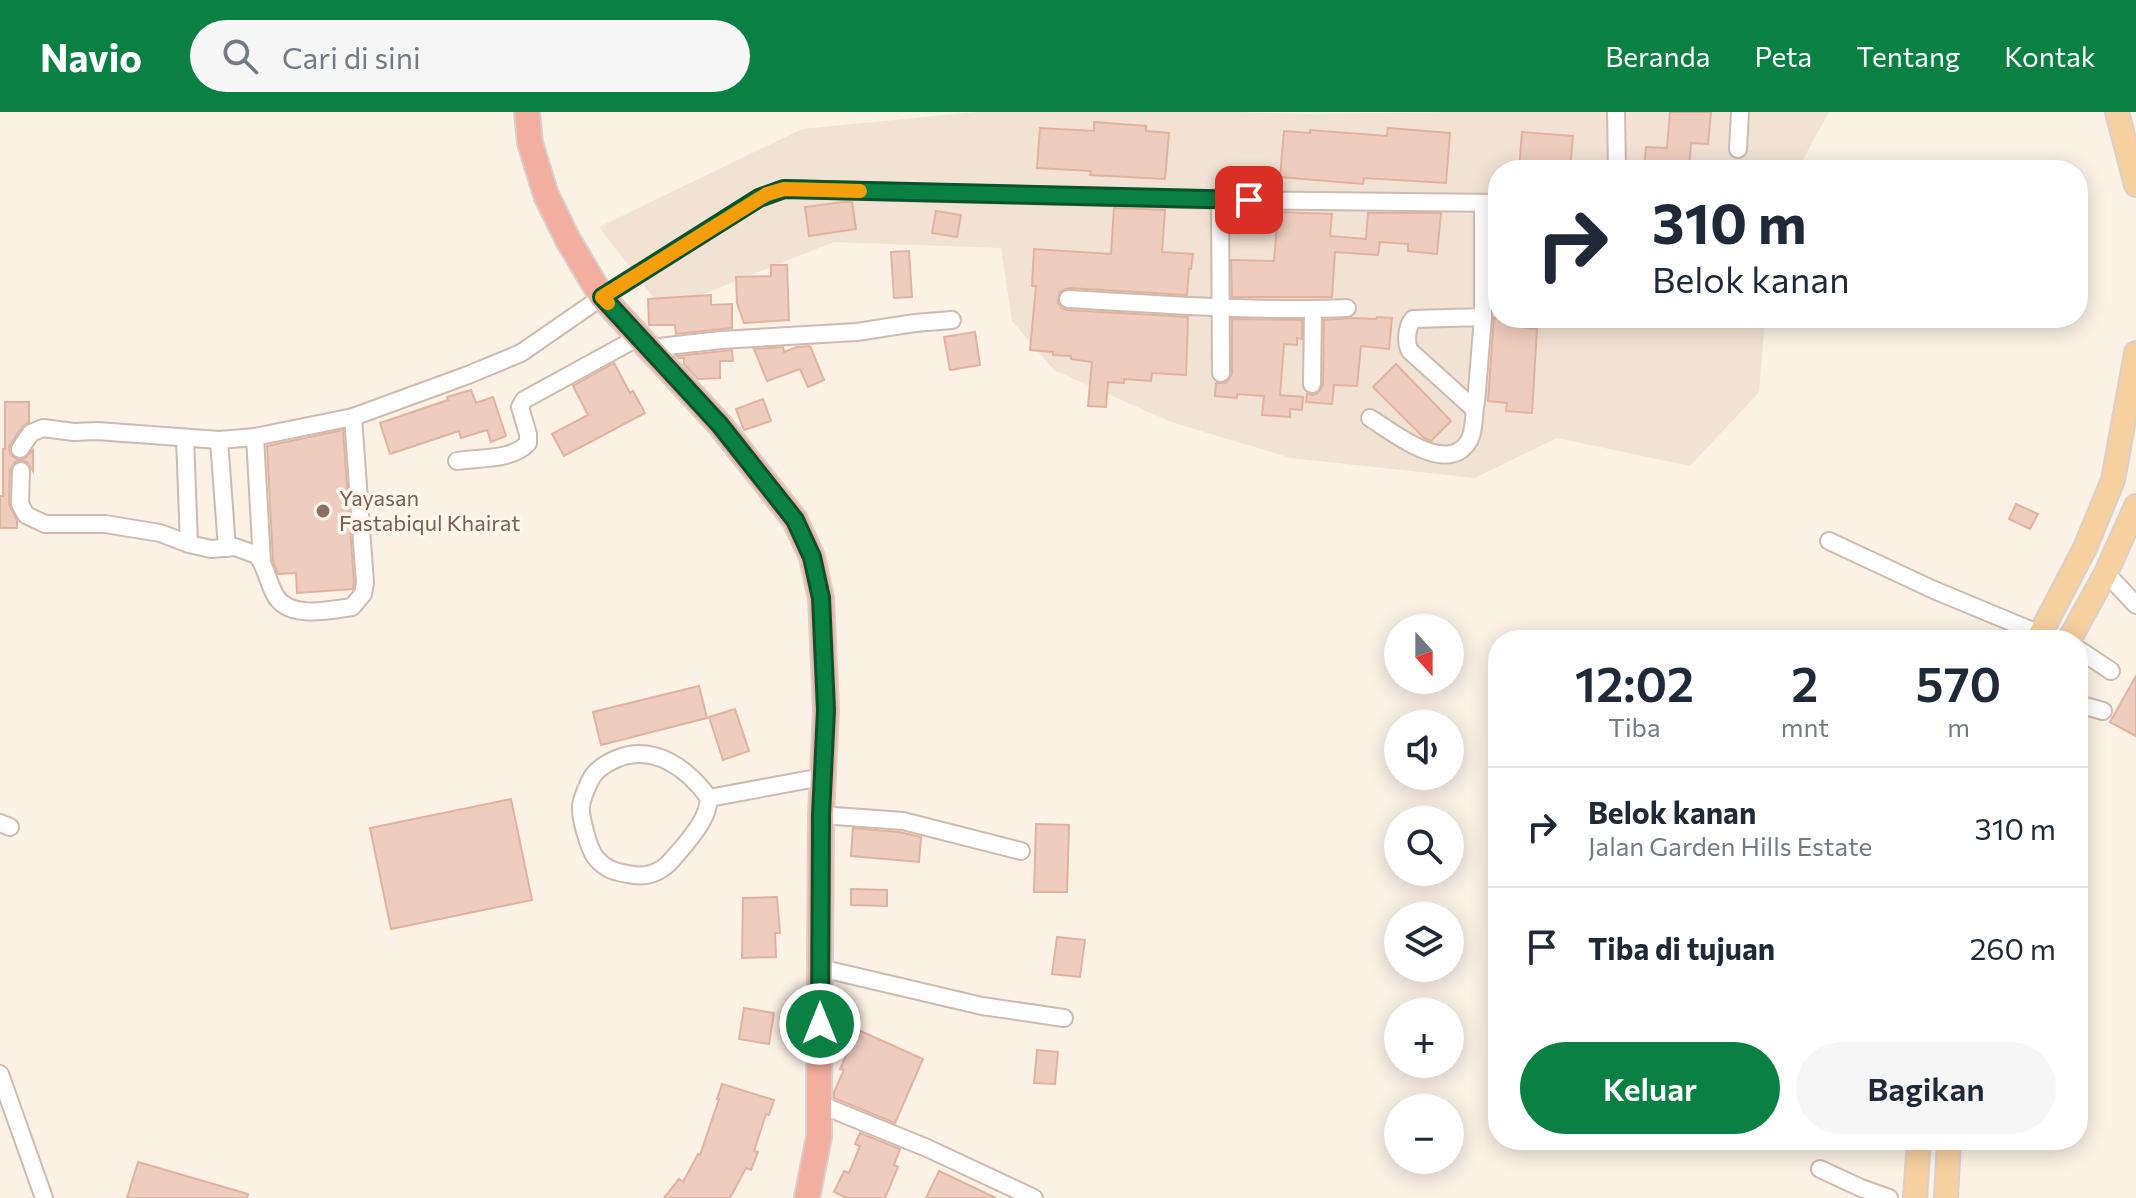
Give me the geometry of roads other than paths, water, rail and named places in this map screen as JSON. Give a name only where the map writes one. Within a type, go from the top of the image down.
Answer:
[{"type":"highway","points":[[527,112],[530,143],[546,195],[602,297],[720,425],[779,499],[805,539],[812,557],[821,598],[826,710],[821,815],[819,1137],[807,1198]]},
{"type":"main road","points":[[2124,118],[2136,185]]},
{"type":"main road","points":[[2043,630],[2085,548],[2113,480],[2136,353]]},
{"type":"main road","points":[[2075,630],[2106,573],[2128,549],[2136,506]]},
{"type":"main road","points":[[1915,1198],[1918,1150]]},
{"type":"main road","points":[[1946,1198],[1948,1150]]},
{"type":"street","points":[[1616,112],[1617,160]]},
{"type":"street","points":[[1738,149],[1740,112]]},
{"type":"street","points":[[20,449],[31,433],[43,428],[219,440],[255,437],[353,417],[521,353],[602,297],[759,198],[784,189],[1488,203]]},
{"type":"street","points":[[1220,200],[1221,373]]},
{"type":"street","points":[[1370,418],[1435,455],[1452,455],[1470,439],[1488,236]]},
{"type":"street","points":[[1068,299],[1347,308]]},
{"type":"street","points":[[1312,384],[1313,309]]},
{"type":"street","points":[[1475,407],[1410,351],[1407,343],[1413,319],[1483,317]]},
{"type":"street","points":[[457,461],[521,451],[528,443],[520,407],[524,400],[644,342],[857,332],[952,320]]},
{"type":"street","points":[[21,471],[20,504],[26,515],[45,524],[105,524],[160,533],[211,549],[235,547],[257,555],[276,596],[283,604],[311,613],[352,607],[363,594],[365,583],[353,417]]},
{"type":"street","points":[[255,437],[262,562]]},
{"type":"street","points":[[185,438],[189,544]]},
{"type":"street","points":[[219,440],[227,548]]},
{"type":"street","points":[[1829,541],[2023,630]]},
{"type":"street","points":[[2106,573],[2136,605]]},
{"type":"street","points":[[2088,656],[2111,671]]},
{"type":"street","points":[[2088,707],[2103,711]]},
{"type":"street","points":[[653,754],[696,780],[709,798],[709,809],[664,868],[650,875],[637,876],[607,868],[594,856],[581,805],[593,775],[606,764],[623,756],[653,754]]},
{"type":"street","points":[[709,798],[822,777]]},
{"type":"street","points":[[821,815],[903,821],[1021,851]]},
{"type":"street","points":[[820,968],[982,1006],[1064,1018]]},
{"type":"street","points":[[0,1074],[44,1198]]},
{"type":"street","points":[[819,1104],[927,1148],[1034,1198]]},
{"type":"street","points":[[1820,1169],[1889,1198]]},
{"type":"place","name":"Yayasan Fastabiqul Khairat","points":[[323,511]]}]
